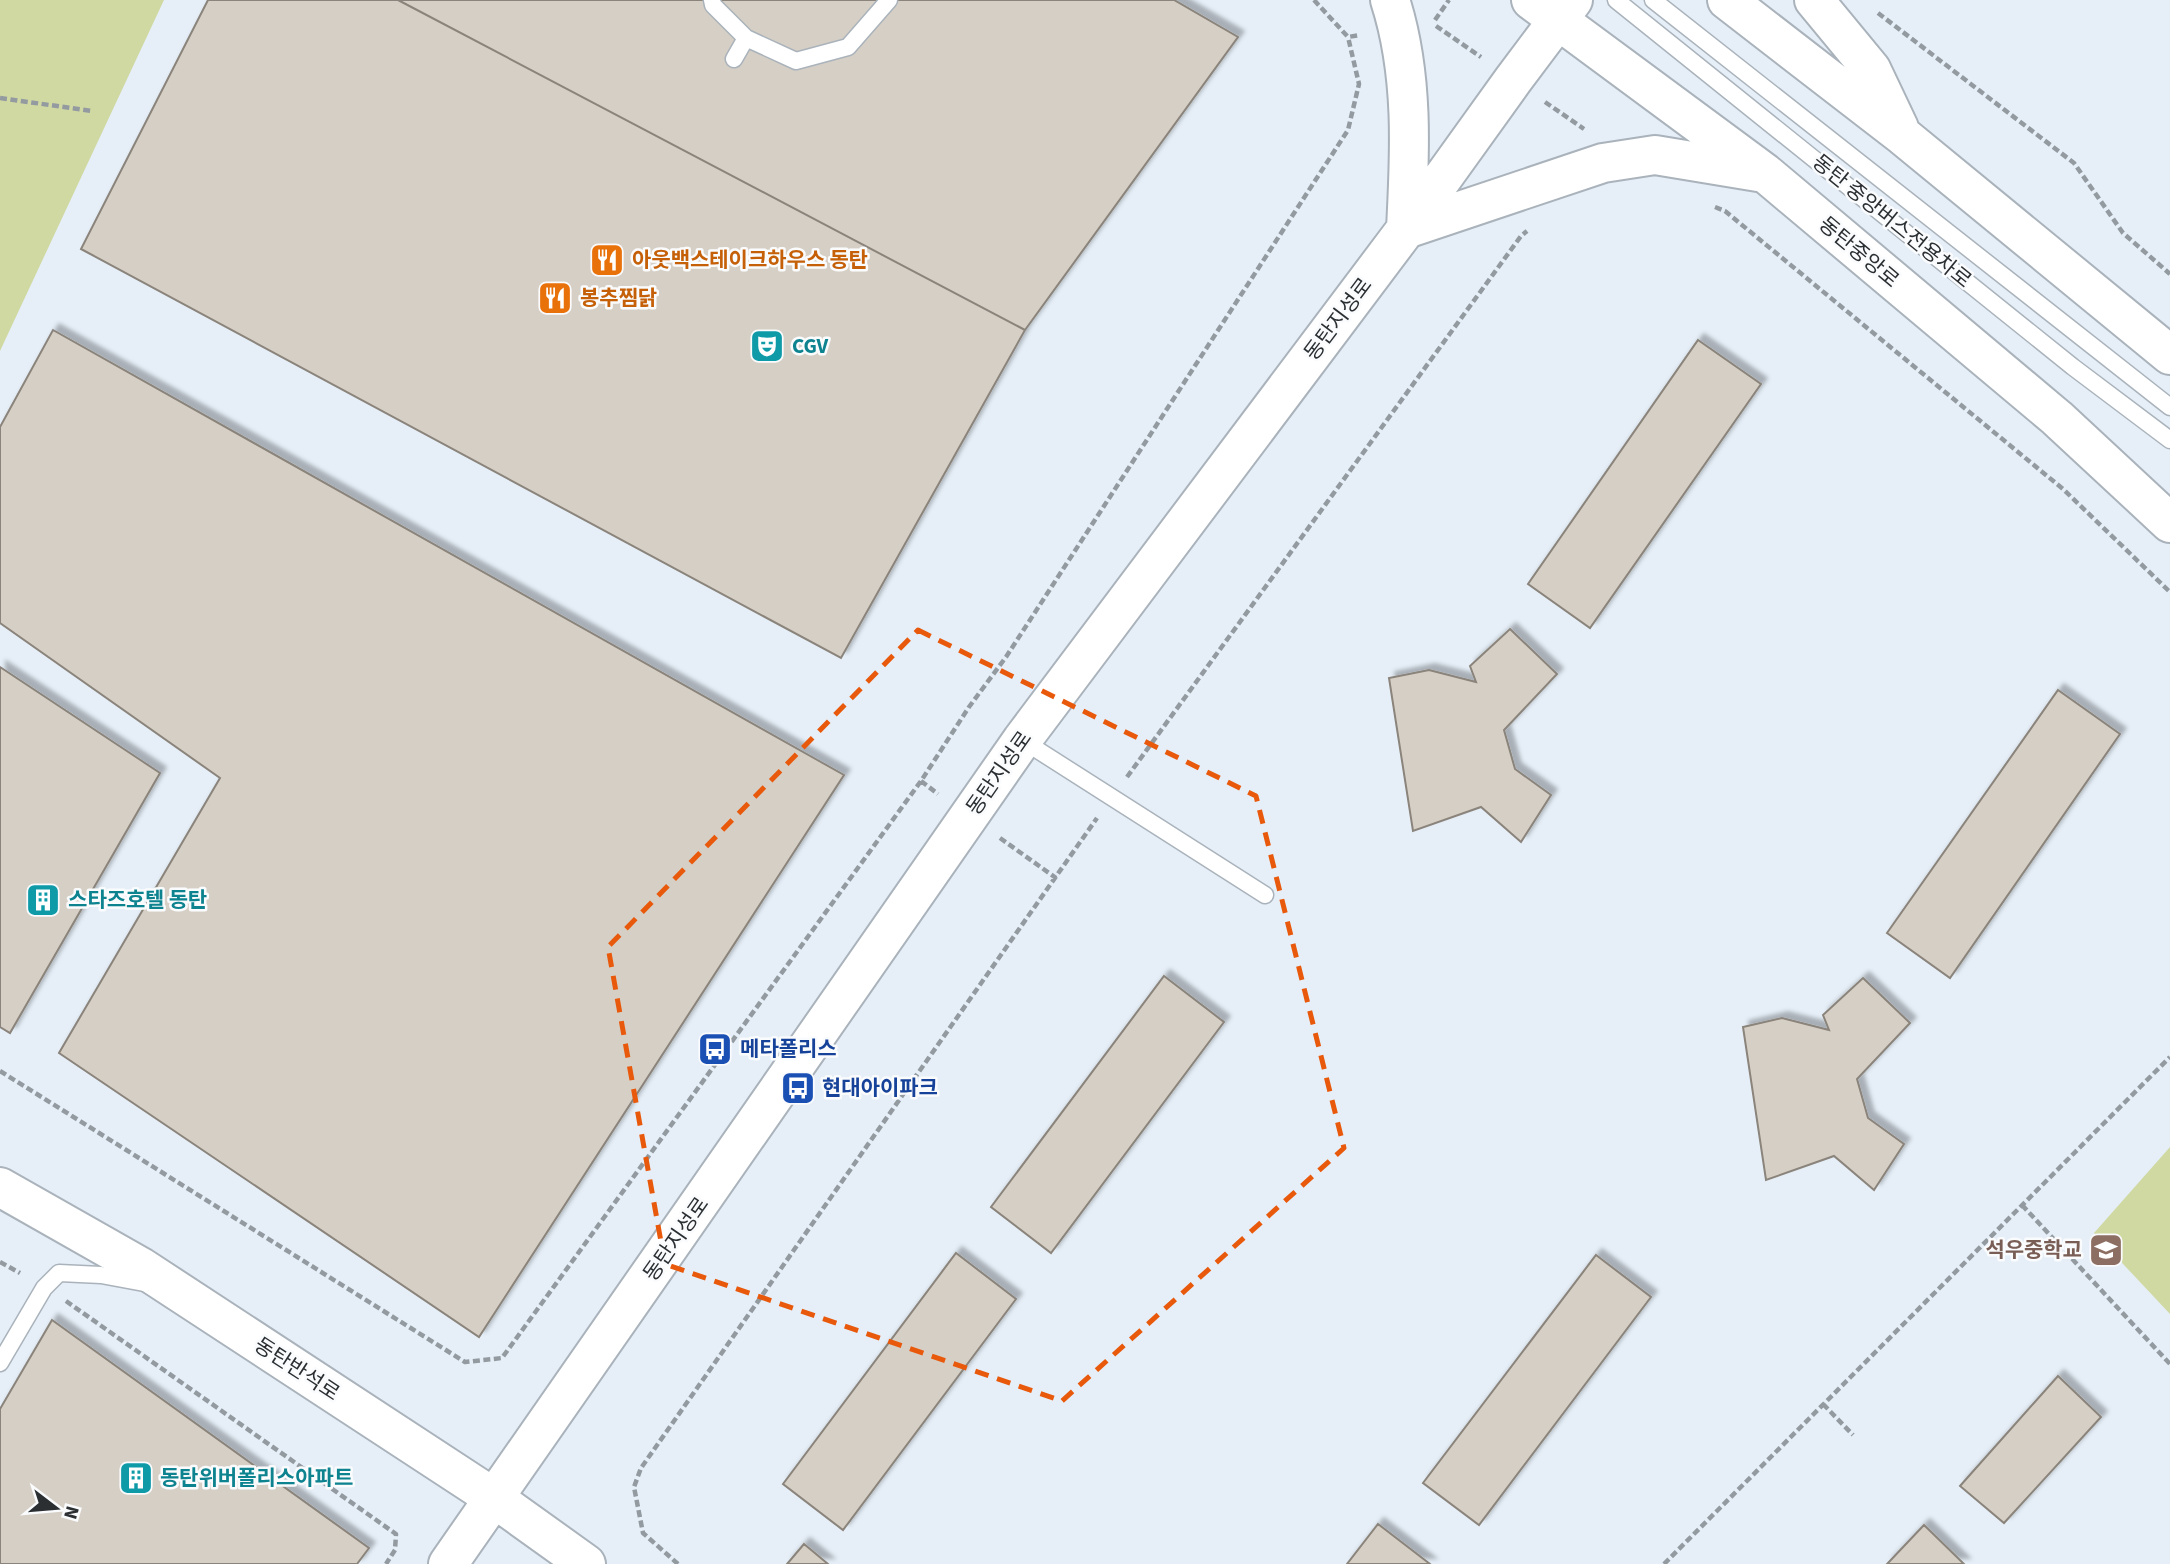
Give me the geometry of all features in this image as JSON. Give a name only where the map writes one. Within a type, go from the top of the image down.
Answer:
[{"type":"street","points":[[1390,0],[1399,29],[1411,134],[1406,229],[1603,163],[1655,155],[1765,173]]},
{"type":"street","points":[[1727,0],[1903,136],[2170,355]]},
{"type":"street","points":[[1814,0],[1871,69],[1903,136]]},
{"type":"street","name":"동탄지성로","points":[[448,1564],[1022,740],[1406,229],[1554,6]]},
{"type":"street","name":"동탄중앙로","points":[[1554,6],[1765,173],[2057,418],[2170,523]]},
{"type":"street","name":"동탄반석로","points":[[0,1187],[141,1267],[494,1497],[586,1564]]},
{"type":"lane","points":[[712,0],[713,5],[746,38],[796,61],[848,47],[889,0]]},
{"type":"lane","name":"동탄 중앙버스전용차로","points":[[1616,0],[2073,367],[2170,440]]},
{"type":"lane","name":"동탄 중앙버스전용차로","points":[[1653,0],[2170,407]]},
{"type":"lane","points":[[734,59],[746,38]]},
{"type":"lane","points":[[1022,740],[1265,895]]},
{"type":"lane","points":[[0,1363],[44,1287],[59,1273],[75,1273],[174,1289]]},
{"type":"path","points":[[1872,8],[2074,163],[2123,233],[2170,274]]},
{"type":"path","points":[[0,1071],[465,1362],[502,1358],[921,781],[1006,657],[1348,130],[1359,85],[1348,37]]},
{"type":"path","points":[[0,98],[92,111]]},
{"type":"path","points":[[1725,211],[2063,489],[2170,593]]},
{"type":"path","points":[[677,1564],[643,1533],[635,1487],[641,1468],[1111,799],[1521,236]]},
{"type":"path","points":[[1664,1564],[2170,1057]]},
{"type":"path","points":[[2022,1205],[2170,1364]]},
{"type":"path","points":[[0,1262],[44,1287],[386,1526],[396,1534],[397,1542],[386,1564]]},
{"type":"path","points":[[1824,1404],[1853,1435]]},
{"type":"highlighted area","points":[[918,630],[1256,796],[1344,1148],[1062,1401],[665,1264],[608,947]]},
{"type":"green space","points":[[0,0],[164,0],[0,351]]},
{"type":"green space","points":[[2170,1147],[2170,1314],[2094,1233]]},
{"type":"building","points":[[208,0],[398,0],[1025,330],[841,658],[81,249]]},
{"type":"building","points":[[398,0],[1174,0],[1238,37],[1025,330]]},
{"type":"building","points":[[53,330],[844,775],[479,1337],[59,1053],[220,778],[0,623],[0,427]]},
{"type":"building","points":[[1698,340],[1761,384],[1590,628],[1528,584]]},
{"type":"building","points":[[1510,629],[1557,674],[1504,730],[1515,769],[1551,795],[1521,842],[1481,807],[1413,831],[1389,678],[1429,670],[1476,682],[1470,666]]},
{"type":"building","name":"스타즈호텔 동탄","points":[[0,667],[160,773],[10,1033],[0,1027]]},
{"type":"building","points":[[2058,690],[2120,734],[1950,978],[1887,933]]},
{"type":"building","points":[[1164,976],[1224,1022],[1051,1253],[991,1207]]},
{"type":"building","points":[[1863,978],[1910,1023],[1857,1079],[1868,1118],[1904,1144],[1874,1190],[1834,1156],[1766,1180],[1743,1027],[1782,1018],[1829,1030],[1823,1015]]},
{"type":"building","points":[[956,1253],[1016,1299],[843,1530],[783,1484]]},
{"type":"building","points":[[1596,1255],[1651,1297],[1479,1525],[1423,1483]]},
{"type":"building","name":"동탄위버폴리스아파트","points":[[52,1320],[369,1548],[357,1564],[0,1564],[0,1409]]},
{"type":"building","points":[[2058,1376],[2101,1417],[2004,1523],[1960,1486]]},
{"type":"building","points":[[1378,1524],[1430,1564],[1347,1564]]},
{"type":"building","points":[[1924,1525],[1964,1564],[1887,1564]]},
{"type":"building","points":[[804,1544],[828,1564],[787,1564]]},
{"type":"place","name":"아웃백스테이크하우스 동탄","points":[[607,260]]},
{"type":"place","name":"봉추찜닭","points":[[555,298]]},
{"type":"place","name":"CGV","points":[[767,346]]},
{"type":"place","name":"스타즈호텔 동탄","points":[[43,900]]},
{"type":"place","name":"메타폴리스","points":[[715,1049]]},
{"type":"place","name":"현대아이파크","points":[[798,1088]]},
{"type":"place","name":"석우중학교","points":[[2106,1250]]},
{"type":"place","name":"동탄위버폴리스아파트","points":[[136,1478]]}]
